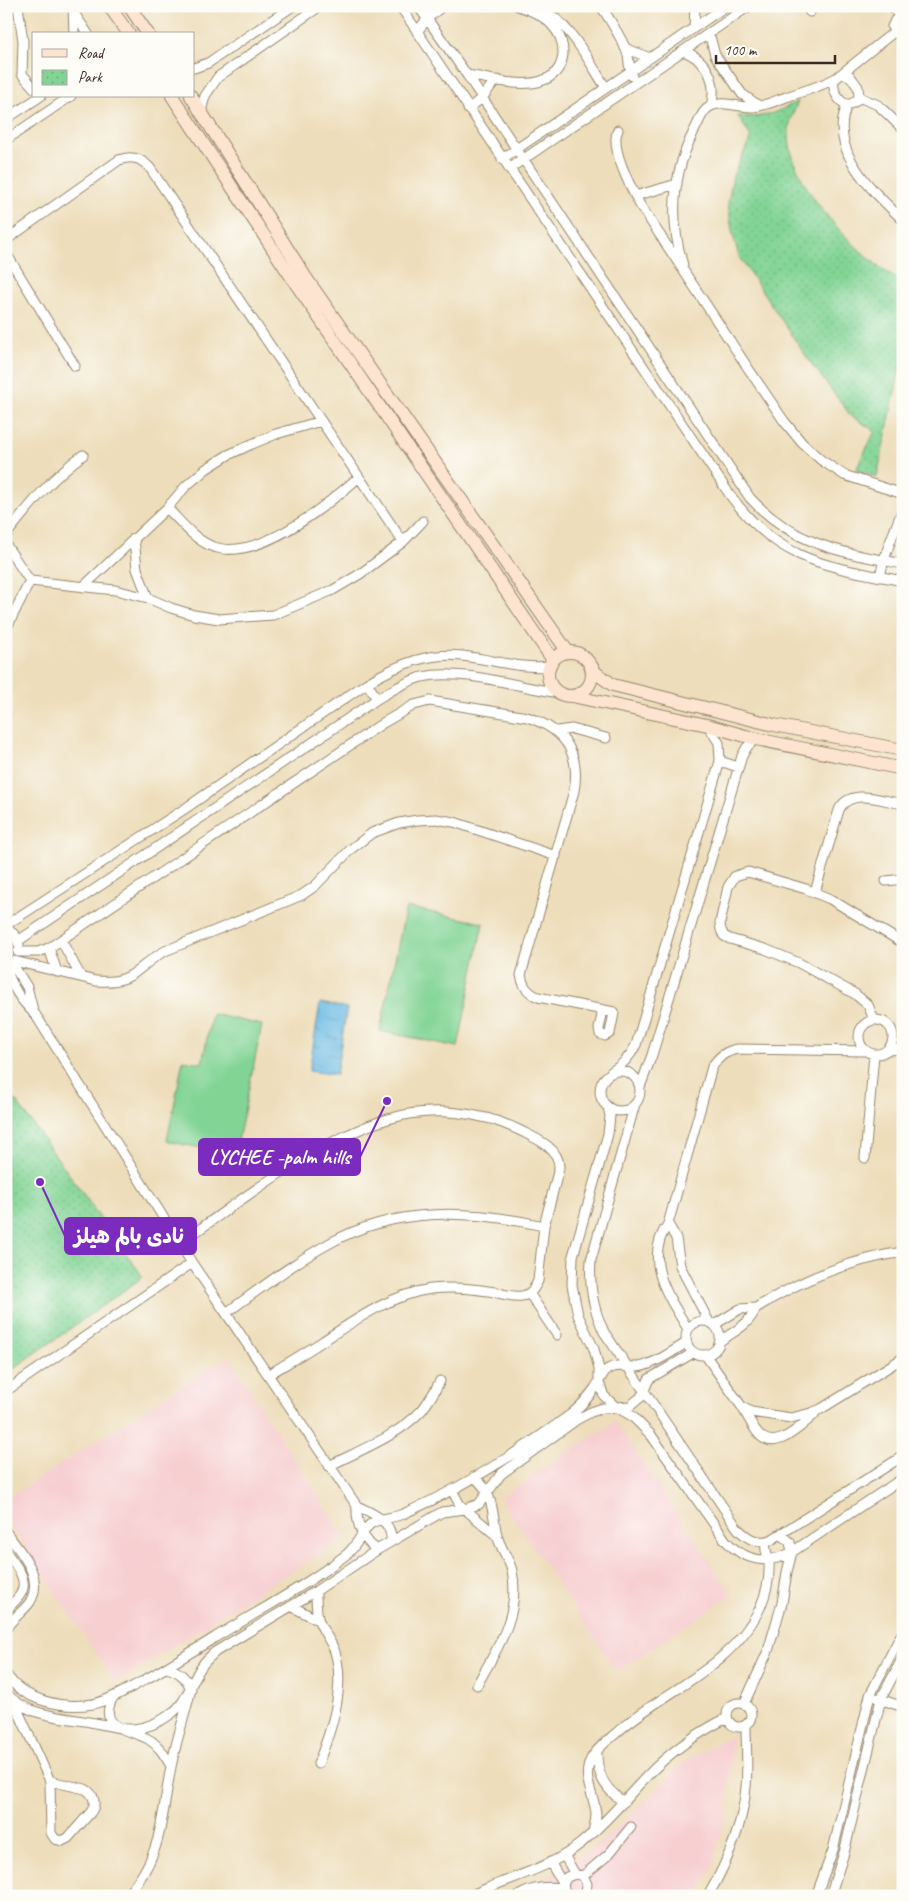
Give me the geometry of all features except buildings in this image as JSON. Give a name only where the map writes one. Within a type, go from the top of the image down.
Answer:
[{"type":"street","points":[[18,6],[23,41],[22,74],[32,86]]},
{"type":"street","points":[[109,6],[128,32]]},
{"type":"street","points":[[129,6],[147,32]]},
{"type":"street","points":[[195,68],[208,63],[293,6]]},
{"type":"street","points":[[201,111],[205,96],[218,77],[320,6]]},
{"type":"street","points":[[400,6],[747,518],[771,539],[798,556],[828,566],[903,581]]},
{"type":"street","points":[[418,6],[516,148],[750,498],[780,525],[804,539],[832,549],[903,564]]},
{"type":"street","points":[[417,32],[426,19],[442,6]]},
{"type":"street","points":[[467,76],[531,83],[540,82],[555,73],[563,60],[564,46],[558,33],[552,25],[536,13],[518,6]]},
{"type":"street","points":[[539,6],[556,18],[570,32],[606,88]]},
{"type":"street","points":[[601,6],[625,48],[630,72],[637,82]]},
{"type":"street","points":[[694,28],[695,6]]},
{"type":"street","points":[[711,6],[723,8]]},
{"type":"street","points":[[509,169],[522,158],[749,6]]},
{"type":"street","points":[[686,274],[676,226],[676,184],[686,147],[703,114],[711,106],[718,104],[744,107],[759,106],[813,89],[838,76],[898,33],[892,24],[895,20],[902,17],[893,6]]},
{"type":"street","points":[[502,159],[723,8]]},
{"type":"street","points":[[73,10],[74,32]]},
{"type":"street","points":[[73,10],[87,32]]},
{"type":"street","points":[[709,33],[715,54],[724,68],[742,94],[759,106]]},
{"type":"street","points":[[625,48],[650,58]]},
{"type":"street","points":[[683,51],[693,55],[702,62],[710,76],[714,91],[711,106]]},
{"type":"street","points":[[702,62],[715,54]]},
{"type":"street","points":[[710,76],[724,68]]},
{"type":"street","points":[[838,76],[850,76],[858,87],[859,97],[855,102],[847,105],[841,102],[835,93],[833,83],[838,76]]},
{"type":"street","points":[[468,109],[482,98],[498,80]]},
{"type":"street","points":[[859,97],[878,105],[903,130]]},
{"type":"street","points":[[6,119],[38,98]]},
{"type":"street","points":[[6,140],[68,98]]},
{"type":"street","points":[[173,98],[301,281],[568,652]]},
{"type":"street","points":[[191,98],[201,111],[301,281],[552,663],[549,678],[550,684],[558,693]]},
{"type":"street","points":[[847,105],[841,128],[842,141],[846,152],[872,188],[903,220]]},
{"type":"street","points":[[618,130],[615,137],[616,145],[635,196],[784,422],[821,460],[844,476],[903,494]]},
{"type":"street","points":[[8,236],[119,160],[127,156],[144,161],[403,542]]},
{"type":"street","points":[[635,196],[676,184]]},
{"type":"street","points":[[6,254],[75,366]]},
{"type":"street","points":[[83,588],[167,508],[186,486],[228,455],[276,434],[321,422]]},
{"type":"street","points":[[6,534],[45,487],[83,455]]},
{"type":"street","points":[[167,508],[196,538],[211,546],[227,550],[244,549],[258,545],[313,514],[359,478]]},
{"type":"street","points":[[880,576],[883,560],[903,508]]},
{"type":"street","points":[[6,545],[30,581],[115,590],[148,598],[178,611],[219,619],[273,616],[333,590],[360,574],[403,542],[423,522]]},
{"type":"street","points":[[134,538],[137,569],[148,598]]},
{"type":"street","points":[[6,629],[30,581]]},
{"type":"street","points":[[391,1541],[390,1530],[383,1521],[357,1506],[329,1466],[192,1263],[34,1014],[21,1001],[14,988],[10,964],[18,952],[18,941],[15,935],[6,927],[187,807],[367,683],[404,663],[436,656],[468,656],[522,667],[552,663],[562,654],[568,652],[581,655],[596,673],[613,685],[774,725],[903,750]]},
{"type":"street","points":[[572,696],[584,692],[591,682],[592,670],[590,664]]},
{"type":"street","points":[[18,941],[377,699],[399,686],[421,678],[444,674],[558,693],[708,725],[756,739],[903,769]]},
{"type":"street","points":[[367,683],[377,699]]},
{"type":"street","points":[[18,952],[38,952],[50,948],[383,723],[414,705],[430,701],[445,702],[527,717],[548,725],[557,732],[572,752],[576,768],[576,780],[521,975],[522,982],[531,994],[538,997],[603,1010]]},
{"type":"street","points":[[708,725],[719,743],[720,761],[678,906],[636,1044],[630,1056],[622,1065],[603,1080],[600,1091],[610,1116],[608,1134],[577,1240],[572,1270],[574,1302],[596,1354],[599,1383],[604,1396],[616,1407],[632,1416],[651,1435],[726,1540],[734,1549],[750,1558],[769,1560],[792,1552],[903,1478]]},
{"type":"street","points":[[557,732],[572,729],[606,738]]},
{"type":"street","points":[[608,1107],[619,1111],[625,1110],[639,1099],[640,1086],[738,767],[747,747],[756,739]]},
{"type":"street","points":[[720,761],[738,767]]},
{"type":"street","points":[[815,892],[839,810],[846,801],[856,797],[903,804]]},
{"type":"street","points":[[10,964],[108,982],[131,976],[165,951],[302,894],[315,886],[352,849],[372,833],[399,823],[436,819],[454,822],[556,856]]},
{"type":"street","points":[[874,1020],[868,1005],[855,994],[798,963],[765,949],[724,936],[720,930],[720,923],[728,887],[731,881],[741,873],[748,872],[815,892],[903,943]]},
{"type":"street","points":[[886,881],[903,879]]},
{"type":"street","points":[[678,906],[695,912]]},
{"type":"street","points":[[61,940],[81,977]]},
{"type":"street","points":[[50,948],[57,972]]},
{"type":"street","points":[[865,1158],[870,1053],[859,1040],[860,1031],[866,1024],[874,1020],[884,1022],[891,1028],[893,1037],[887,1050]]},
{"type":"street","points":[[688,1329],[664,1289],[658,1273],[657,1256],[661,1239],[668,1224],[712,1067],[722,1054],[738,1049],[870,1053],[903,1049]]},
{"type":"street","points":[[612,1072],[628,1072],[638,1081],[640,1086]]},
{"type":"street","points":[[635,1104],[591,1260],[590,1278],[596,1315],[604,1332],[738,1529],[752,1540],[766,1542],[782,1535],[903,1456]]},
{"type":"street","points":[[180,1243],[274,1178],[329,1144],[388,1119],[418,1113],[448,1112],[478,1116],[510,1125],[553,1150],[558,1158],[559,1168],[544,1226],[538,1282],[529,1293],[514,1296],[470,1288],[442,1288],[405,1295],[382,1304],[268,1375]]},
{"type":"street","points":[[226,1313],[298,1262],[331,1242],[382,1222],[438,1213],[475,1214],[509,1218],[544,1226]]},
{"type":"street","points":[[668,1224],[676,1238],[680,1266],[711,1324],[719,1332],[720,1341]]},
{"type":"street","points":[[126,1896],[140,1881],[150,1862],[158,1840],[172,1766],[193,1681],[204,1662],[215,1652],[316,1591],[391,1541],[442,1512],[465,1509],[479,1504],[501,1474],[576,1420],[603,1408],[623,1408],[637,1403],[649,1380],[693,1353],[706,1356],[714,1352],[720,1341],[747,1324],[756,1308],[796,1285],[829,1270],[855,1261],[903,1252]]},
{"type":"street","points":[[6,1391],[192,1263]]},
{"type":"street","points":[[529,1293],[556,1336]]},
{"type":"street","points":[[693,1353],[686,1343],[686,1336],[688,1329],[697,1322],[711,1324],[740,1309],[756,1308]]},
{"type":"street","points":[[6,1674],[15,1685],[33,1696],[52,1703],[93,1704],[113,1698],[166,1668],[314,1577],[358,1544],[365,1528],[372,1523],[403,1514],[452,1490],[501,1461],[571,1414],[588,1398],[599,1383],[604,1372],[609,1368],[622,1365],[628,1367],[646,1366],[686,1343]]},
{"type":"street","points":[[667,1354],[673,1364]]},
{"type":"street","points":[[706,1356],[758,1433],[763,1438],[771,1440],[786,1437],[821,1409],[903,1358]]},
{"type":"street","points":[[329,1466],[408,1422],[432,1396],[440,1381]]},
{"type":"street","points":[[742,1407],[756,1414],[791,1418],[821,1409]]},
{"type":"street","points":[[474,1477],[484,1486],[488,1493],[494,1514],[497,1536],[512,1571],[513,1587],[511,1618],[506,1632],[477,1685]]},
{"type":"street","points":[[452,1490],[460,1505],[497,1536]]},
{"type":"street","points":[[357,1506],[358,1526],[377,1550]]},
{"type":"street","points":[[6,1532],[28,1564],[33,1573],[35,1583],[30,1602],[6,1629]]},
{"type":"street","points":[[744,1704],[768,1651],[782,1603],[792,1552],[790,1542],[782,1535]]},
{"type":"street","points":[[593,1833],[596,1814],[590,1794],[588,1770],[591,1758],[627,1723],[711,1666],[735,1644],[753,1620],[764,1599],[768,1584],[769,1560],[765,1551],[766,1542]]},
{"type":"street","points":[[6,1552],[23,1578],[21,1594],[6,1611]]},
{"type":"street","points":[[316,1591],[318,1620],[330,1639],[336,1654],[338,1672],[333,1719],[318,1764]]},
{"type":"street","points":[[291,1606],[318,1620]]},
{"type":"street","points":[[816,1896],[833,1850],[870,1695],[903,1631]]},
{"type":"street","points":[[830,1896],[844,1853],[881,1700],[903,1657]]},
{"type":"street","points":[[166,1668],[177,1671],[186,1678],[191,1688]]},
{"type":"street","points":[[118,1729],[133,1729],[161,1721],[184,1701],[191,1688]]},
{"type":"street","points":[[6,1694],[14,1702],[50,1781],[52,1834],[55,1839],[62,1841],[68,1838],[91,1812],[94,1799],[89,1791],[50,1781]]},
{"type":"street","points":[[870,1695],[903,1707]]},
{"type":"street","points":[[113,1698],[110,1704],[110,1718],[118,1729]]},
{"type":"street","points":[[14,1702],[40,1712],[67,1719],[94,1723],[134,1733],[150,1740],[172,1766]]},
{"type":"street","points":[[744,1704],[733,1704],[729,1708],[727,1718],[732,1726],[742,1727],[746,1725]]},
{"type":"street","points":[[708,1896],[736,1836],[742,1812],[746,1779],[746,1725],[751,1716],[744,1704]]},
{"type":"street","points":[[470,1896],[564,1855],[593,1833],[648,1775],[689,1740],[727,1718]]},
{"type":"street","points":[[597,1751],[598,1768],[605,1785],[624,1802]]},
{"type":"street","points":[[565,1889],[567,1877],[579,1875],[609,1854],[631,1827]]},
{"type":"street","points":[[564,1855],[585,1880],[587,1888],[581,1896]]},
{"type":"street","points":[[550,1862],[565,1889]]},
{"type":"street","points":[[518,1896],[537,1888],[565,1889]]},
{"type":"shaded area","points":[[228,1356],[345,1538],[116,1682],[6,1520],[6,1499]]},
{"type":"shaded area","points":[[615,1421],[732,1595],[617,1672],[500,1498]]},
{"type":"shaded area","points":[[733,1735],[725,1818],[712,1869],[696,1896],[507,1896],[554,1874],[592,1849],[622,1823],[684,1762]]},
{"type":"green space","points":[[798,101],[789,127],[791,151],[799,173],[812,196],[847,238],[866,256],[903,283],[903,354],[877,477],[856,470],[875,431],[851,416],[808,359],[739,257],[732,231],[728,203],[733,176],[751,137],[738,116],[763,116]]},
{"type":"green space","points":[[406,907],[483,923],[458,1047],[380,1031]]},
{"type":"green space","points":[[212,1014],[262,1025],[235,1155],[167,1141],[183,1060],[202,1063]]},
{"type":"green space","points":[[6,1087],[143,1277],[6,1374]]},
{"type":"water","points":[[320,1003],[347,1008],[336,1075],[309,1071]]},
{"type":"place","name":"LYCHEE -palm hills","points":[[387,1101]]},
{"type":"place","name":"نادى بالم هيلز","points":[[40,1182]]}]
